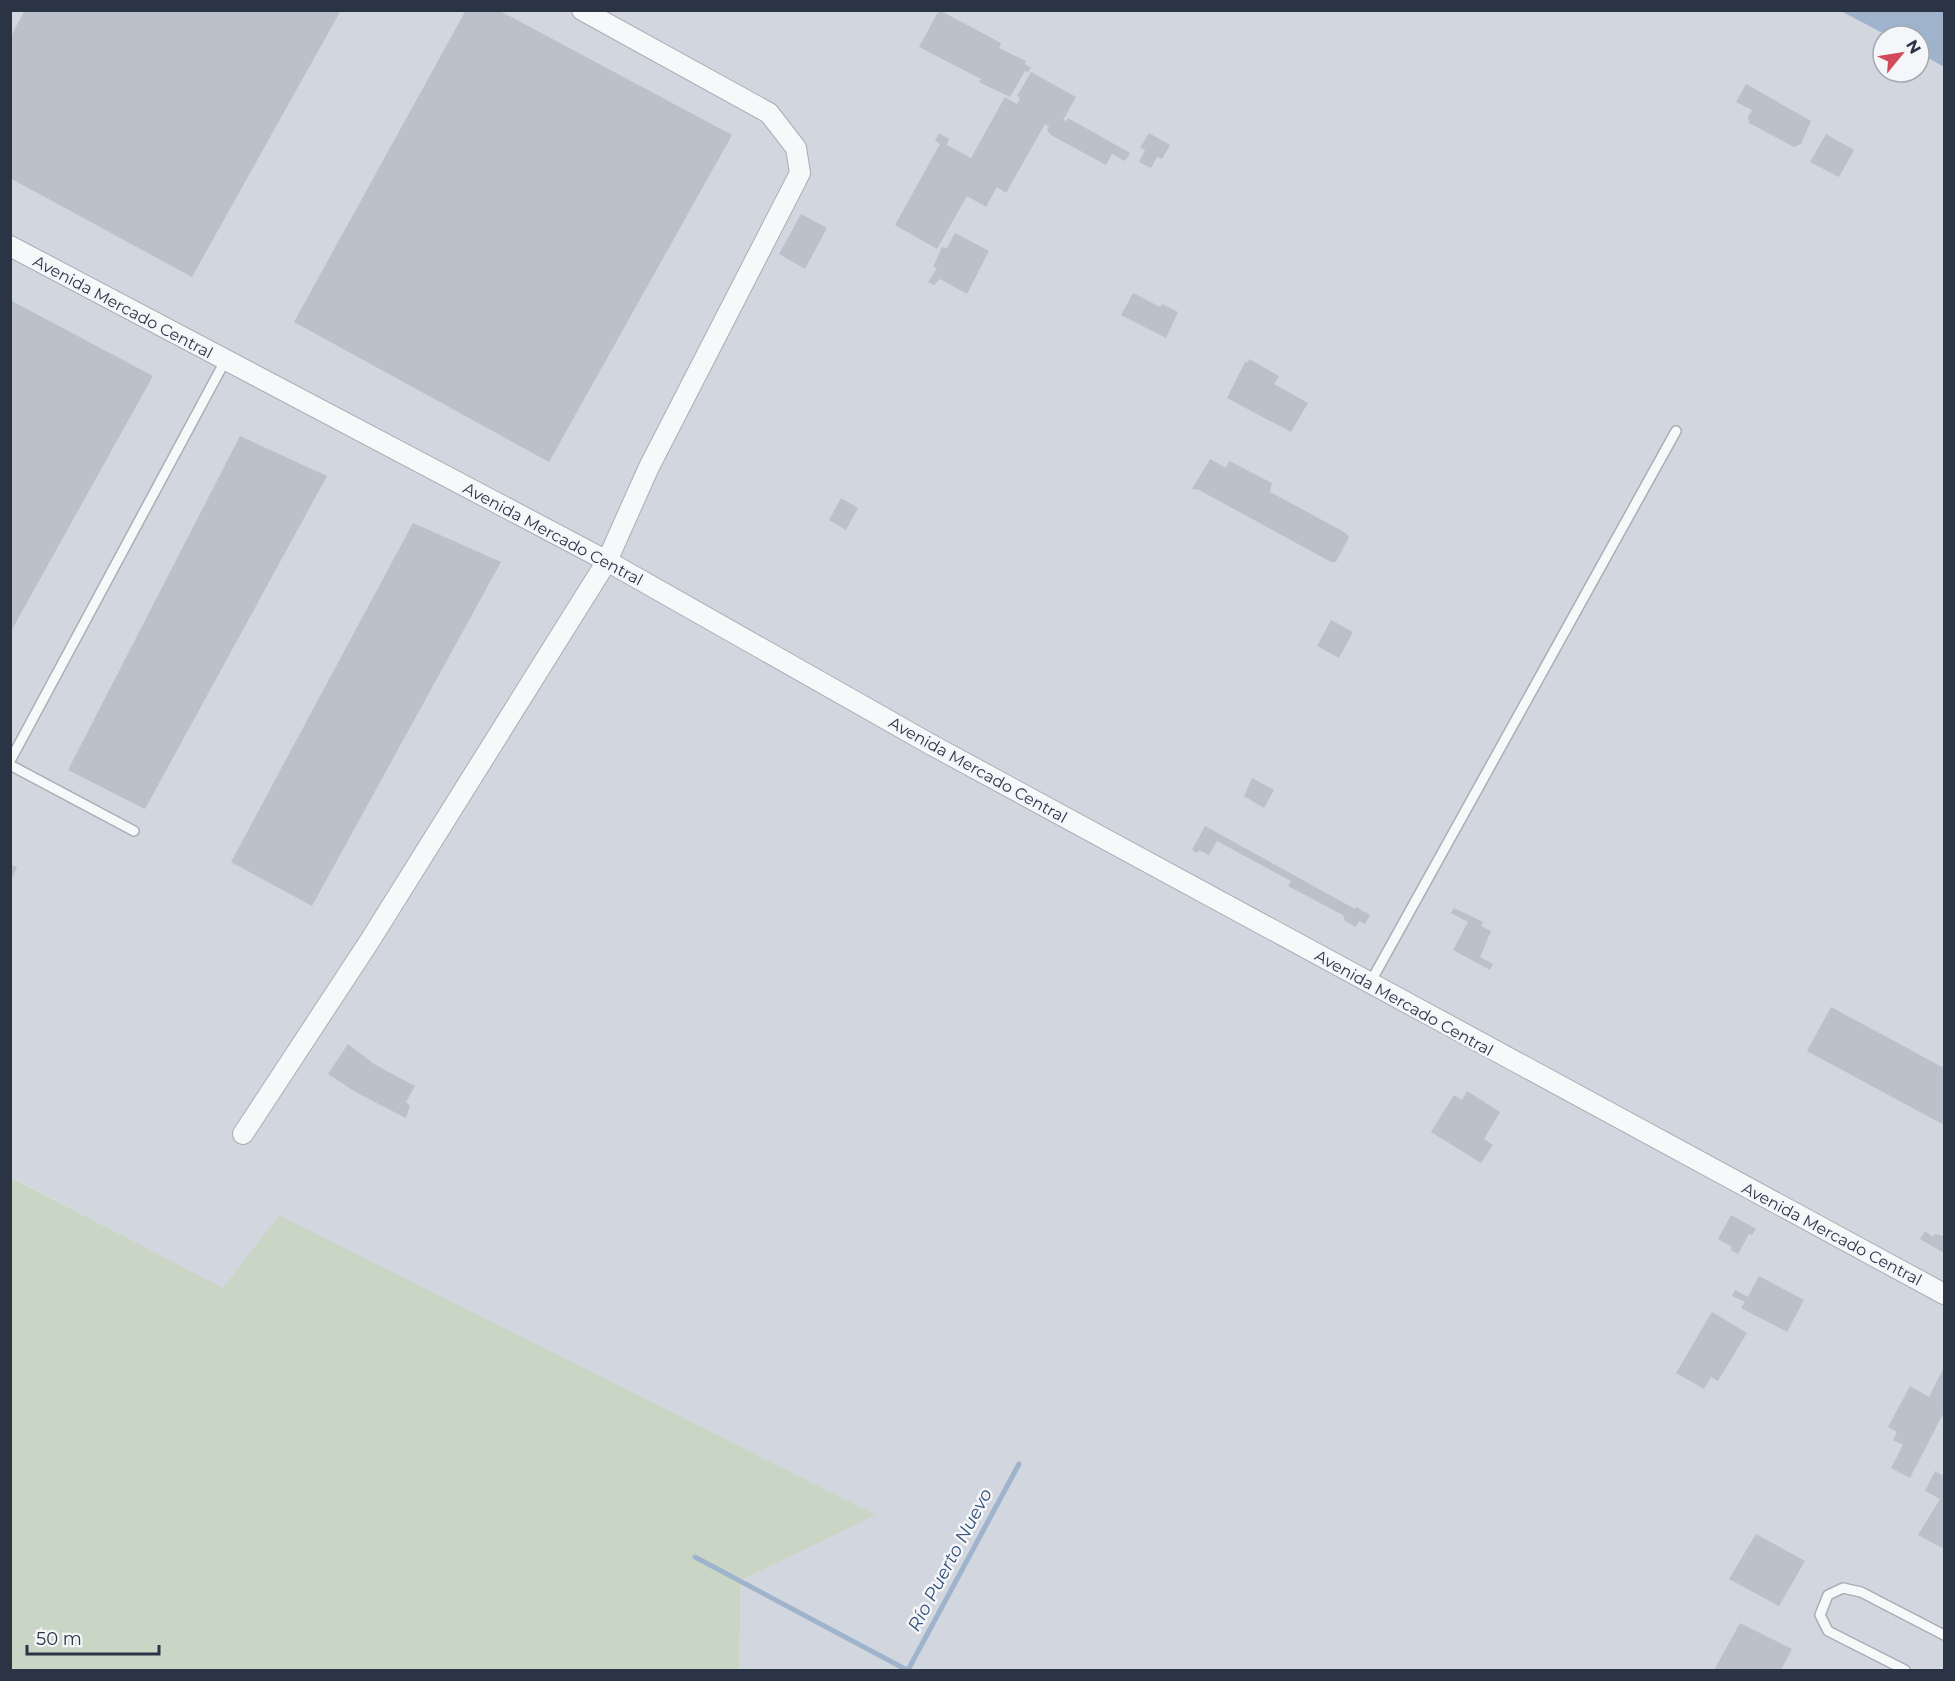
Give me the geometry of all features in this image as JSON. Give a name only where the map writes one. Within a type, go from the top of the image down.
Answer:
[{"type":"street","points":[[243,1134],[369,942],[607,561],[649,467],[800,173],[796,148],[768,113],[582,10]]},
{"type":"street","name":"Avenida Mercado Central","points":[[10,246],[607,561],[940,750],[1944,1294]]},
{"type":"lane","points":[[134,831],[10,763],[225,361]]},
{"type":"lane","points":[[1370,983],[1676,431]]},
{"type":"lane","points":[[1905,1671],[1828,1631],[1820,1615],[1828,1595],[1843,1588],[1861,1592],[1944,1635]]},
{"type":"shaded area","points":[[1841,10],[1871,27],[1871,84],[1931,84],[1931,60],[1944,67],[1944,1670],[739,1670],[741,1580],[875,1515],[279,1216],[223,1289],[11,1177],[10,11]]},
{"type":"green space","points":[[10,1177],[223,1288],[279,1215],[876,1515],[741,1580],[739,1670],[11,1670]]},
{"type":"water","points":[[1841,11],[1944,11],[1944,67],[1931,60],[1931,24],[1871,24],[1871,27]]},
{"type":"building","points":[[25,10],[341,10],[192,277],[10,178],[10,38]]},
{"type":"building","points":[[466,10],[498,10],[732,135],[549,462],[294,322]]},
{"type":"building","points":[[939,10],[1001,43],[999,48],[1026,61],[1025,64],[1031,68],[1028,72],[1025,71],[1010,97],[979,82],[981,79],[919,47]]},
{"type":"building","points":[[1031,72],[1076,97],[1063,120],[1066,121],[1068,118],[1130,153],[1125,161],[1112,154],[1106,165],[1051,135],[1047,130],[1049,126],[1045,124],[1006,193],[997,187],[986,207],[967,196],[937,249],[895,225],[940,144],[935,141],[939,133],[949,139],[947,145],[971,158],[1005,97],[1017,104],[1020,98],[1017,96]]},
{"type":"building","points":[[1746,84],[1811,121],[1801,144],[1794,147],[1749,123],[1748,117],[1752,110],[1736,102]]},
{"type":"building","points":[[1149,133],[1170,145],[1162,159],[1157,157],[1151,168],[1139,162],[1145,150],[1140,148]]},
{"type":"building","points":[[1826,134],[1854,150],[1839,177],[1810,162]]},
{"type":"building","points":[[801,214],[827,228],[805,269],[779,254]]},
{"type":"building","points":[[955,233],[989,251],[967,294],[940,279],[934,285],[928,282],[937,268],[933,267],[942,247],[947,248]]},
{"type":"building","points":[[1133,293],[1160,307],[1162,304],[1178,312],[1166,338],[1121,315]]},
{"type":"building","points":[[10,300],[153,376],[10,633]]},
{"type":"building","points":[[1249,359],[1279,376],[1274,384],[1308,403],[1291,432],[1227,398],[1245,362],[1247,363]]},
{"type":"building","points":[[240,436],[327,476],[145,809],[68,770]]},
{"type":"building","points":[[1210,459],[1226,468],[1229,461],[1272,483],[1270,492],[1346,533],[1349,537],[1336,562],[1331,562],[1199,490],[1192,489]]},
{"type":"building","points":[[841,498],[858,508],[846,530],[829,520]]},
{"type":"building","points":[[413,523],[501,562],[312,906],[231,862]]},
{"type":"building","points":[[1331,620],[1353,632],[1339,658],[1317,646]]},
{"type":"building","points":[[1252,778],[1274,790],[1264,808],[1244,796]]},
{"type":"building","points":[[1205,826],[1355,909],[1356,907],[1370,915],[1365,924],[1359,921],[1356,927],[1345,921],[1343,915],[1288,886],[1291,881],[1217,841],[1209,855],[1199,850],[1197,853],[1192,850]]},
{"type":"building","points":[[10,864],[17,867],[10,882]]},
{"type":"building","points":[[1454,908],[1483,922],[1481,926],[1491,931],[1480,957],[1493,964],[1490,970],[1453,950],[1468,922],[1451,913]]},
{"type":"building","points":[[1831,1007],[1944,1068],[1944,1125],[1807,1051]]},
{"type":"building","points":[[348,1044],[374,1064],[415,1086],[406,1102],[410,1106],[406,1118],[357,1093],[328,1074]]},
{"type":"building","points":[[1467,1091],[1500,1112],[1484,1139],[1493,1145],[1481,1163],[1431,1132],[1454,1095],[1462,1100]]},
{"type":"building","points":[[1731,1215],[1756,1229],[1752,1235],[1749,1234],[1738,1254],[1731,1250],[1732,1247],[1718,1239]]},
{"type":"building","points":[[1925,1231],[1933,1237],[1935,1234],[1944,1236],[1944,1253],[1920,1239]]},
{"type":"building","points":[[1759,1276],[1804,1300],[1787,1332],[1741,1308],[1745,1302],[1732,1296],[1735,1290],[1748,1297]]},
{"type":"building","points":[[1712,1312],[1747,1333],[1718,1381],[1711,1377],[1704,1389],[1676,1373]]},
{"type":"building","points":[[1944,1367],[1944,1412],[1910,1478],[1891,1468],[1903,1445],[1893,1440],[1897,1432],[1888,1427],[1910,1386],[1929,1397]]},
{"type":"building","points":[[1935,1471],[1944,1476],[1944,1549],[1918,1535],[1940,1499],[1925,1491]]},
{"type":"building","points":[[1756,1534],[1805,1561],[1779,1606],[1729,1579]]},
{"type":"building","points":[[1740,1623],[1792,1649],[1781,1670],[1714,1670]]},
{"type":"waterway","name":"Río Puerto Nuevo","points":[[908,1670],[1019,1464]]},
{"type":"waterway","points":[[695,1557],[907,1670]]}]
